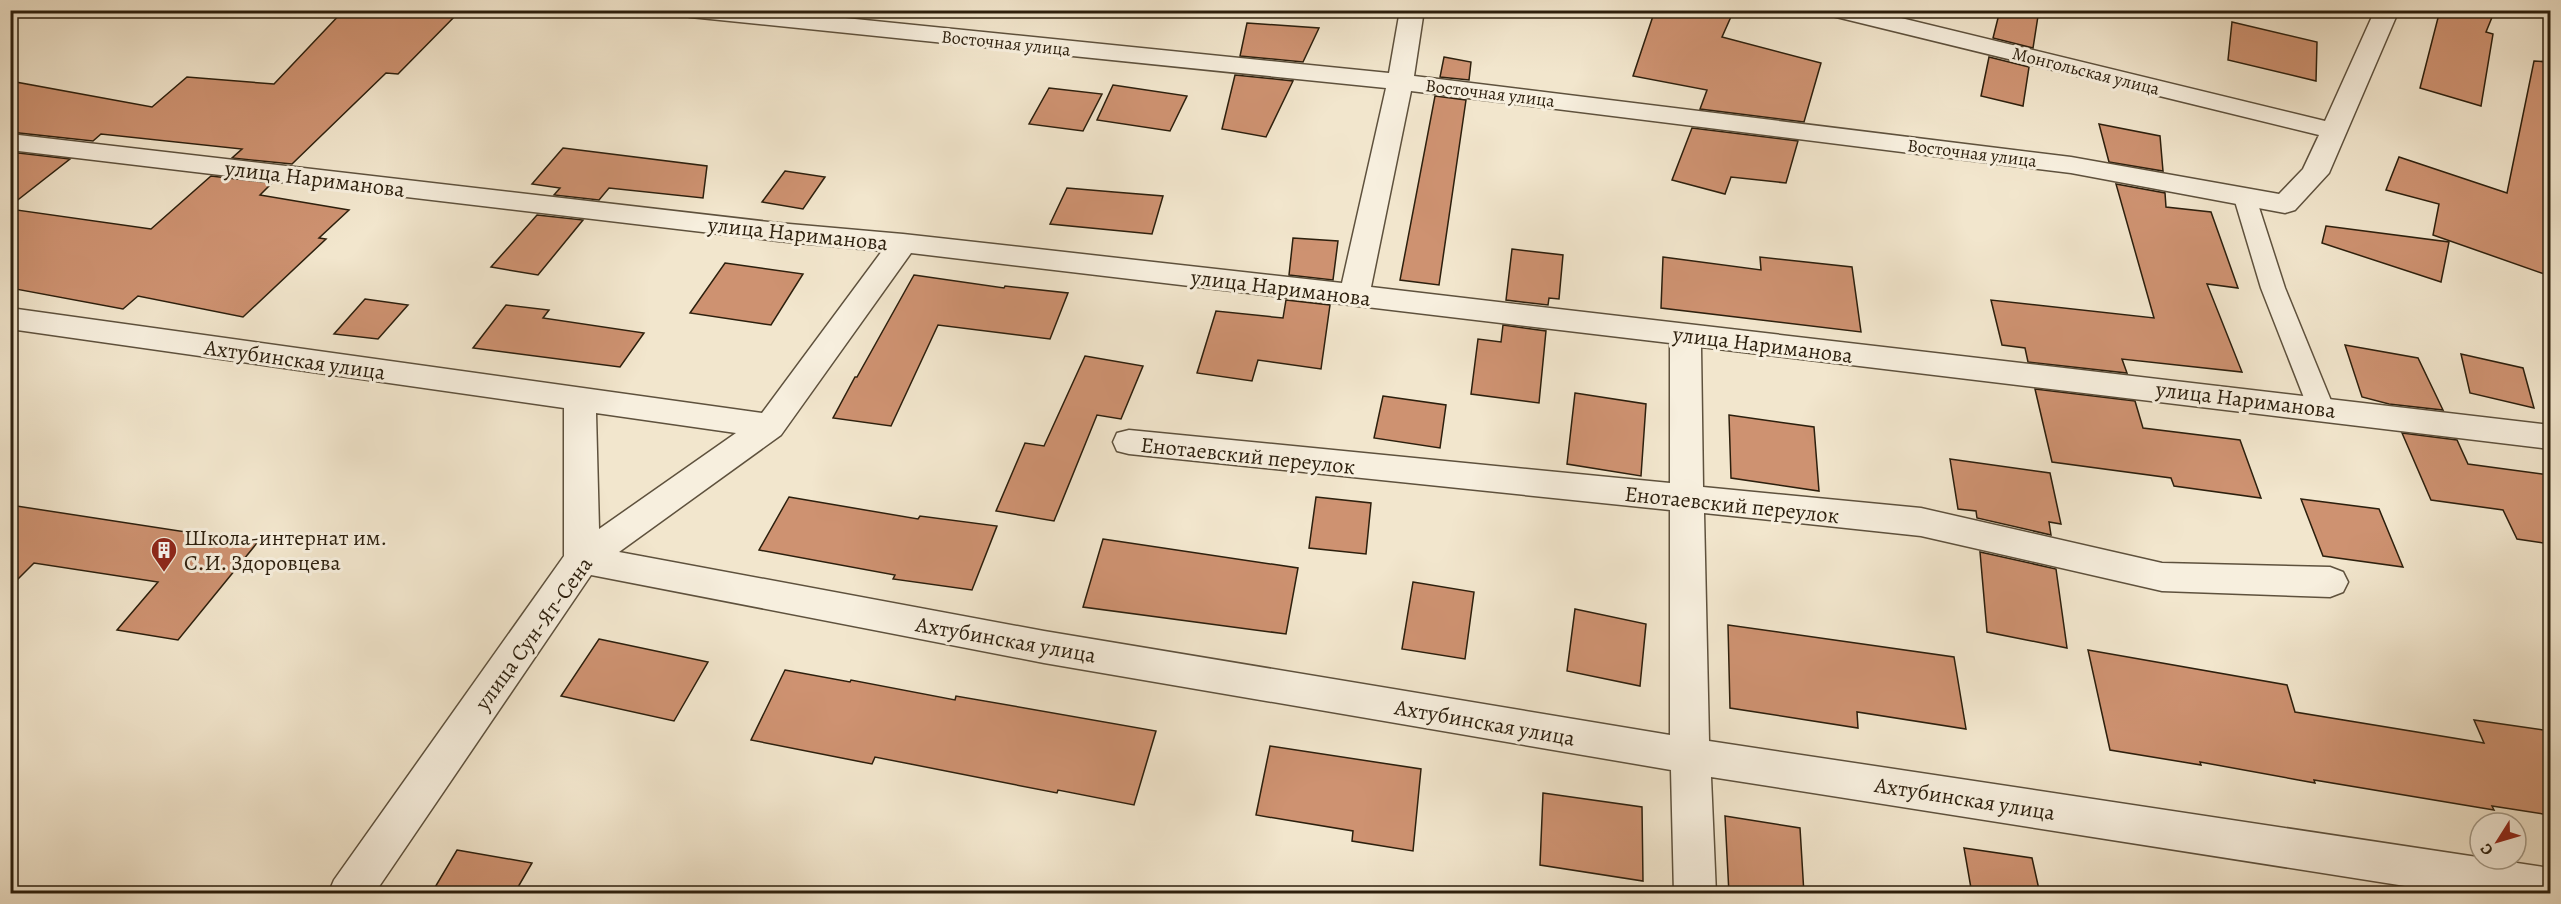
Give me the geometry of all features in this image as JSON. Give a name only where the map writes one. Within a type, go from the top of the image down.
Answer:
[{"type":"street","name":"Восточная улица","points":[[690,10],[1400,82],[2071,165],[2286,204],[2315,172],[2335,131]]},
{"type":"street","points":[[1354,295],[1400,82],[1412,10]]},
{"type":"street","name":"Монгольская улица","points":[[1836,10],[1886,16],[2335,131]]},
{"type":"street","points":[[2335,131],[2387,10]]},
{"type":"street","name":"улица Нариманова","points":[[10,142],[778,232],[903,243],[1354,295],[2550,436]]},
{"type":"street","name":"улица Сун-Ят-Сена","points":[[349,894],[582,560],[770,426],[903,243]]},
{"type":"street","name":"Ахтубинская улица","points":[[10,318],[770,426]]},
{"type":"street","points":[[1685,335],[1689,756],[1695,894]]},
{"type":"street","points":[[580,399],[582,560]]},
{"type":"street","name":"Енотаевский переулок","points":[[1129,442],[1922,522],[2162,577],[2330,582]]},
{"type":"street","name":"Ахтубинская улица","points":[[582,560],[1044,647],[1689,756],[2550,888]]},
{"type":"lane","points":[[2246,198],[2273,288],[2321,408]]},
{"type":"building","points":[[344,10],[461,10],[398,74],[386,73],[292,164],[232,158],[242,149],[101,134],[93,141],[10,132],[10,81],[152,107],[187,77],[274,84]]},
{"type":"building","points":[[1655,10],[1734,10],[1722,37],[1821,63],[1804,122],[1700,109],[1707,90],[1633,76]]},
{"type":"building","points":[[2000,10],[2013,10],[2038,16],[2033,48],[1993,38]]},
{"type":"building","points":[[2440,10],[2495,10],[2486,32],[2493,34],[2481,106],[2420,88]]},
{"type":"building","points":[[2232,22],[2317,42],[2316,81],[2228,60]]},
{"type":"building","points":[[1247,23],[1319,28],[1303,62],[1240,56]]},
{"type":"building","points":[[1444,57],[1471,62],[1469,80],[1440,77]]},
{"type":"building","points":[[1989,57],[2029,67],[2023,106],[1981,96]]},
{"type":"building","points":[[2534,61],[2550,62],[2550,276],[2433,235],[2439,204],[2386,190],[2399,157],[2507,193]]},
{"type":"building","points":[[1235,75],[1293,81],[1266,137],[1222,129]]},
{"type":"building","points":[[1113,85],[1187,96],[1170,131],[1097,120]]},
{"type":"building","points":[[1049,88],[1102,94],[1083,131],[1029,124]]},
{"type":"building","points":[[1435,96],[1466,100],[1439,285],[1400,280]]},
{"type":"building","points":[[2099,124],[2160,136],[2163,171],[2109,162]]},
{"type":"building","points":[[1692,128],[1798,141],[1786,183],[1731,177],[1725,194],[1672,180]]},
{"type":"building","points":[[563,148],[707,166],[703,198],[609,188],[599,200],[554,195],[560,188],[532,184]]},
{"type":"building","points":[[10,152],[70,159],[10,206]]},
{"type":"building","points":[[785,171],[825,177],[803,209],[762,202]]},
{"type":"building","points":[[211,176],[272,183],[260,195],[349,210],[319,238],[326,239],[243,317],[138,296],[123,309],[10,288],[10,209],[151,229]]},
{"type":"building","points":[[2116,184],[2165,193],[2166,207],[2211,212],[2238,288],[2207,284],[2242,372],[2122,359],[2127,373],[2028,362],[2025,348],[2002,345],[1991,300],[2154,318]]},
{"type":"building","points":[[1067,188],[1163,196],[1152,234],[1050,224]]},
{"type":"building","points":[[537,215],[583,220],[538,275],[491,267]]},
{"type":"building","points":[[2326,226],[2449,242],[2441,282],[2322,243]]},
{"type":"building","points":[[1293,238],[1338,241],[1333,280],[1289,275]]},
{"type":"building","points":[[1512,249],[1563,255],[1559,299],[1549,298],[1548,305],[1506,300]]},
{"type":"building","points":[[1663,257],[1761,270],[1760,257],[1852,267],[1861,332],[1661,308]]},
{"type":"building","points":[[725,263],[803,274],[771,325],[690,313]]},
{"type":"building","points":[[914,275],[1004,288],[1005,286],[1068,293],[1050,339],[938,325],[891,426],[833,418],[855,377]]},
{"type":"building","points":[[365,299],[408,305],[378,339],[334,334]]},
{"type":"building","points":[[1286,300],[1330,305],[1321,369],[1258,360],[1252,381],[1197,373],[1216,311],[1283,318]]},
{"type":"building","points":[[506,305],[549,310],[543,318],[644,333],[620,367],[473,348]]},
{"type":"building","points":[[1503,325],[1546,331],[1539,403],[1471,394],[1478,339],[1501,342]]},
{"type":"building","points":[[2345,345],[2418,358],[2443,410],[2389,404],[2362,397]]},
{"type":"building","points":[[2461,354],[2523,368],[2534,408],[2470,393]]},
{"type":"building","points":[[1085,356],[1143,366],[1121,419],[1097,415],[1054,521],[996,511],[1025,443],[1044,446]]},
{"type":"building","points":[[2035,389],[2135,401],[2143,428],[2240,440],[2261,498],[2174,486],[2171,478],[2052,462]]},
{"type":"building","points":[[1575,393],[1646,404],[1641,476],[1567,464]]},
{"type":"building","points":[[1383,396],[1446,405],[1440,448],[1374,438]]},
{"type":"building","points":[[1729,415],[1814,427],[1819,491],[1731,478]]},
{"type":"building","points":[[2402,433],[2457,440],[2468,464],[2550,475],[2550,544],[2517,539],[2503,510],[2431,500]]},
{"type":"building","points":[[1950,459],[2050,473],[2061,524],[2049,522],[2051,535],[1977,518],[1976,511],[1958,509]]},
{"type":"building","points":[[789,497],[918,519],[920,516],[997,526],[972,590],[893,579],[895,575],[759,550]]},
{"type":"building","points":[[1316,497],[1371,503],[1366,554],[1309,548]]},
{"type":"building","points":[[2301,499],[2379,509],[2403,567],[2323,556]]},
{"type":"building","name":"Школа-интернат им. С.И. Здоровцева","points":[[10,505],[257,543],[178,640],[117,630],[158,582],[34,563],[10,587]]},
{"type":"building","points":[[1103,539],[1298,568],[1286,634],[1083,607]]},
{"type":"building","points":[[1980,552],[2056,569],[2067,648],[1987,632]]},
{"type":"building","points":[[1413,582],[1474,592],[1465,659],[1402,649]]},
{"type":"building","points":[[1575,609],[1646,624],[1640,686],[1567,671]]},
{"type":"building","points":[[1728,625],[1954,657],[1966,729],[1857,712],[1858,728],[1730,708]]},
{"type":"building","points":[[599,639],[708,662],[674,721],[561,696]]},
{"type":"building","points":[[2088,650],[2287,685],[2295,712],[2484,743],[2474,720],[2550,731],[2550,815],[2492,806],[2494,810],[2314,780],[2315,783],[2200,762],[2201,765],[2110,750]]},
{"type":"building","points":[[785,670],[955,700],[956,696],[1156,731],[1134,805],[1058,790],[1057,793],[875,757],[872,764],[751,740]]},
{"type":"building","points":[[1270,746],[1421,769],[1413,851],[1352,841],[1353,831],[1256,815]]},
{"type":"building","points":[[1543,793],[1642,807],[1643,881],[1540,865]]},
{"type":"building","points":[[1725,816],[1800,828],[1804,894],[1729,894]]},
{"type":"building","points":[[1964,848],[2032,858],[2040,894],[1972,894]]},
{"type":"building","points":[[457,850],[532,863],[514,894],[431,894]]},
{"type":"place","name":"Школа-интернат им. С.И. Здоровцева","points":[[164,573]]}]
